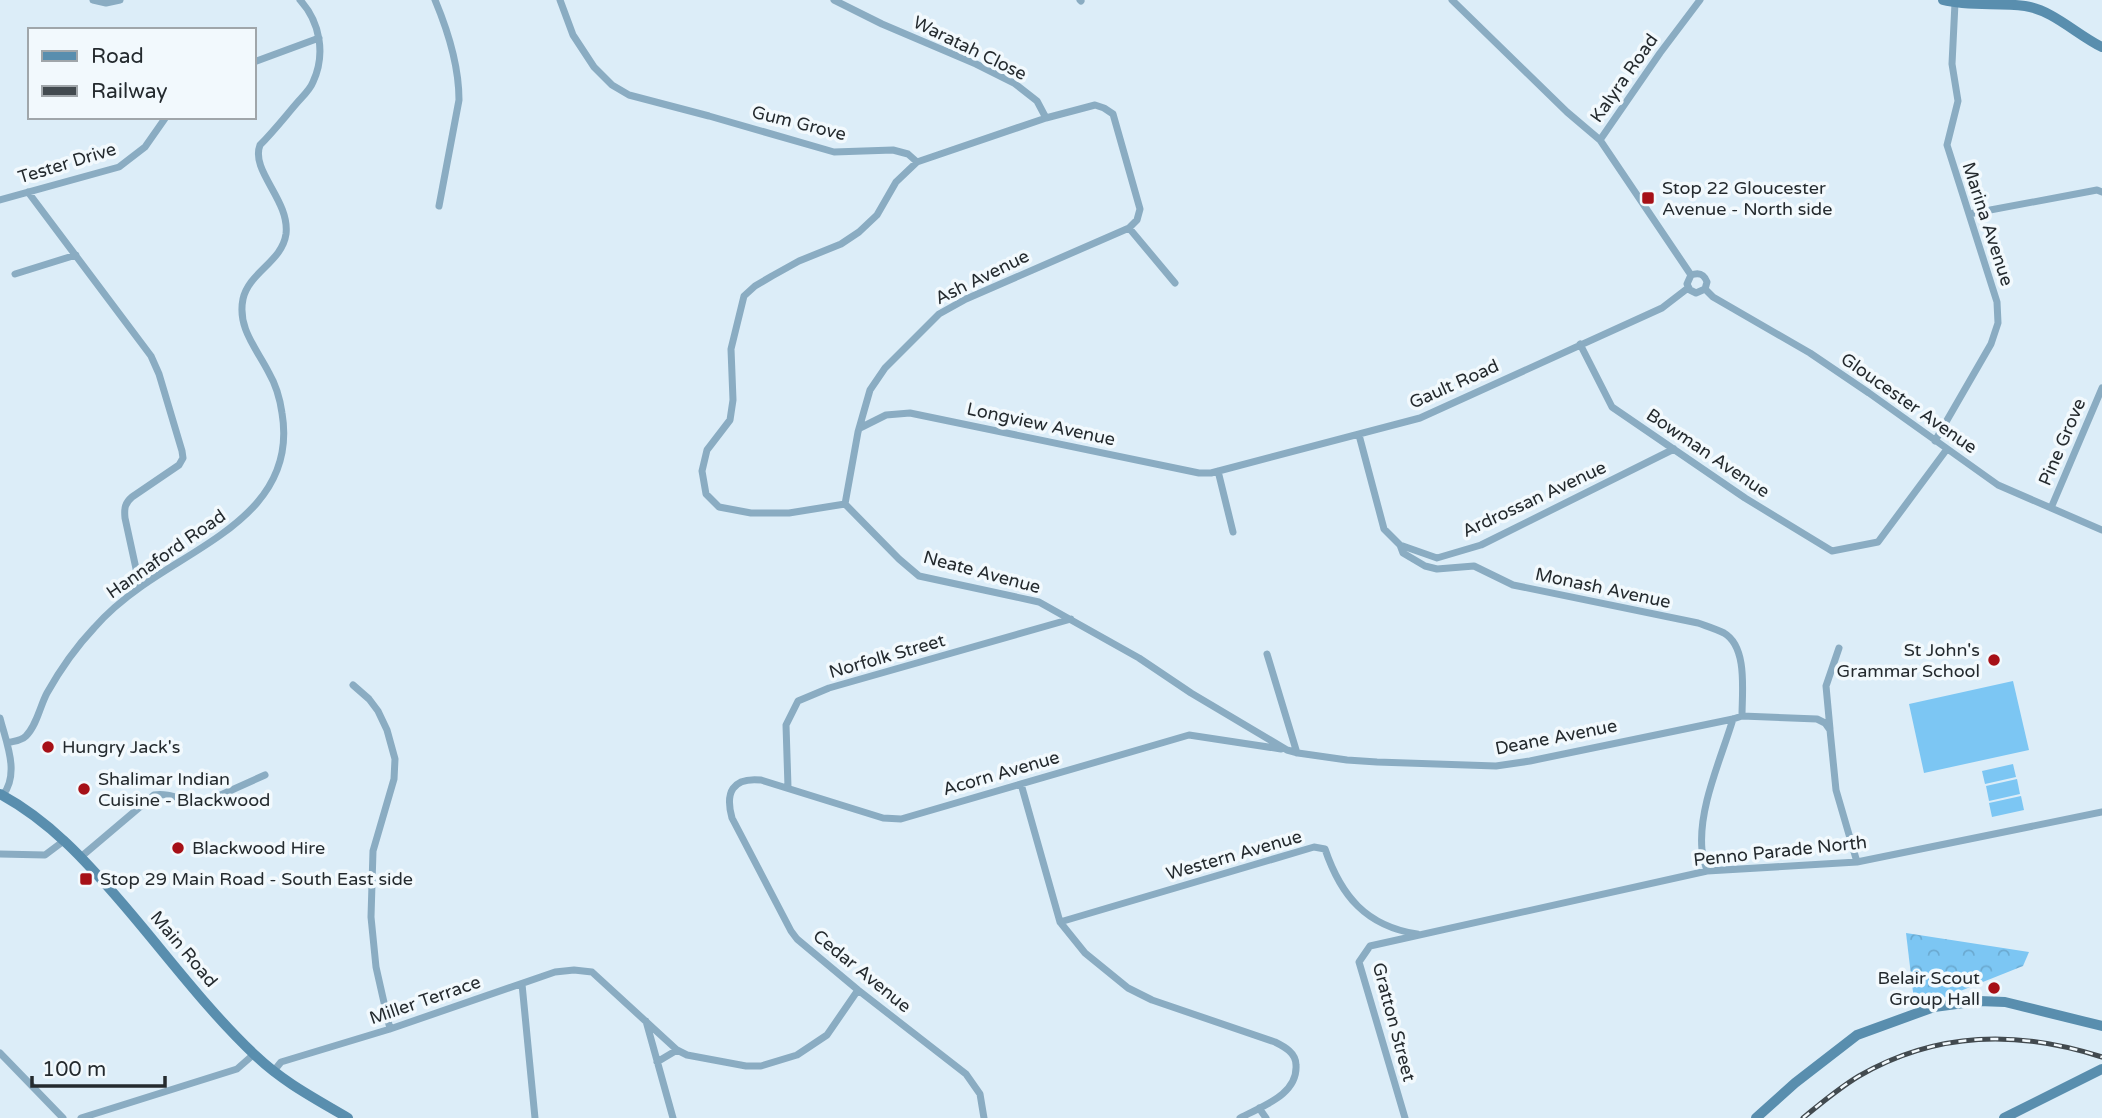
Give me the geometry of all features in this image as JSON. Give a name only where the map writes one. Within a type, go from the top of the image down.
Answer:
[{"type":"main road","points":[[1943,0],[1955,3],[2026,6],[2057,20],[2102,47]]},
{"type":"main road","name":"Main Road","points":[[2,794],[49,826],[82,856],[221,1019],[273,1072],[348,1118]]},
{"type":"main road","points":[[1756,1118],[1795,1083],[1857,1035],[1934,1007],[1979,1001],[2005,1002],[2102,1026]]},
{"type":"main road","points":[[2004,1118],[2102,1069]]},
{"type":"street","points":[[93,0],[120,0]]},
{"type":"street","name":"Hannaford Road","points":[[7,743],[21,740],[28,734],[47,693],[73,653],[95,626],[140,587],[219,537],[242,519],[260,499],[278,470],[284,440],[278,395],[269,373],[249,339],[243,321],[243,301],[253,279],[282,247],[286,235],[286,220],[281,204],[259,163],[257,153],[260,145],[313,85],[321,53],[315,22],[300,0]]},
{"type":"street","points":[[435,0],[447,31],[459,86],[459,100],[439,206]]},
{"type":"street","name":"Gum Grove","points":[[560,0],[573,35],[594,67],[611,85],[629,96],[834,152],[894,150],[908,154],[917,162]]},
{"type":"street","name":"Waratah Close","points":[[834,0],[1014,83],[1037,101],[1046,118]]},
{"type":"street","points":[[1452,0],[1567,112],[1600,140],[1691,275]]},
{"type":"street","name":"Kalyra Road","points":[[1600,140],[1700,0]]},
{"type":"street","name":"Marina Avenue","points":[[1935,441],[1992,344],[1998,323],[1997,302],[1947,145],[1958,101],[1952,64],[1955,3]]},
{"type":"street","points":[[256,61],[319,38]]},
{"type":"street","points":[[845,504],[789,513],[751,513],[719,507],[706,494],[702,471],[707,450],[730,420],[733,400],[731,349],[744,296],[755,286],[799,261],[841,244],[859,232],[877,215],[896,182],[917,162],[1046,118],[1095,105],[1104,108],[1113,114],[1140,209],[1138,220],[1129,228],[1175,283]]},
{"type":"street","name":"Tester Drive","points":[[0,200],[119,167],[145,147],[165,119]]},
{"type":"street","points":[[1969,214],[2102,191]]},
{"type":"street","points":[[27,192],[151,356],[182,451],[183,458],[179,465],[132,497],[124,509],[140,587]]},
{"type":"street","name":"Ash Avenue","points":[[845,504],[870,390],[885,368],[939,314],[966,299],[1129,228]]},
{"type":"street","points":[[15,274],[76,255]]},
{"type":"street","points":[[1699,273],[1707,282],[1705,289],[1696,293],[1688,288],[1691,275],[1699,273]]},
{"type":"street","name":"Gault Road","points":[[1218,471],[1420,418],[1661,308],[1688,288]]},
{"type":"street","name":"Gloucester Avenue","points":[[1705,289],[1713,297],[1810,353],[1870,393],[1998,485],[2102,530]]},
{"type":"street","name":"Bowman Avenue","points":[[1580,344],[1612,407],[1745,498],[1832,551],[1878,542],[1947,449]]},
{"type":"street","name":"Pine Grove","points":[[2050,508],[2102,388]]},
{"type":"street","name":"Longview Avenue","points":[[860,428],[886,415],[911,413],[1199,473],[1218,471]]},
{"type":"street","points":[[1359,435],[1384,529],[1400,545]]},
{"type":"street","name":"Ardrossan Avenue","points":[[1400,545],[1437,558],[1481,545],[1674,449]]},
{"type":"street","points":[[1218,471],[1233,532]]},
{"type":"street","name":"Neate Avenue","points":[[845,504],[919,576],[1039,602],[1139,658],[1191,694],[1287,750],[1298,753]]},
{"type":"street","name":"Monash Avenue","points":[[1400,545],[1403,553],[1425,566],[1437,569],[1474,566],[1513,585],[1698,623],[1726,634],[1738,650],[1743,681],[1742,716]]},
{"type":"street","name":"Norfolk Street","points":[[788,787],[786,725],[799,701],[829,688],[1071,619]]},
{"type":"street","points":[[1839,648],[1826,686],[1836,790],[1857,862]]},
{"type":"street","points":[[1267,654],[1298,753]]},
{"type":"street","points":[[353,685],[378,711],[387,730],[395,759],[394,779],[373,851],[371,918],[376,967],[390,1029]]},
{"type":"street","name":"Deane Avenue","points":[[1298,753],[1347,760],[1496,766],[1742,716],[1817,719],[1825,723],[1830,730]]},
{"type":"street","points":[[0,718],[12,768],[11,781],[2,794]]},
{"type":"street","points":[[1707,872],[1702,849],[1704,824],[1710,791],[1733,719]]},
{"type":"street","name":"Acorn Avenue","points":[[730,791],[738,783],[748,779],[761,780],[883,818],[901,819],[1189,735],[1287,750]]},
{"type":"street","points":[[82,856],[155,795],[162,794],[195,803],[205,802],[265,775]]},
{"type":"street","points":[[1020,784],[1060,922],[1085,953],[1128,988],[1152,1000],[1287,1048],[1296,1059],[1297,1074],[1292,1087],[1240,1118]]},
{"type":"street","name":"Cedar Avenue","points":[[730,791],[728,803],[732,818],[790,931],[858,990],[966,1074],[979,1094],[984,1118]]},
{"type":"street","name":"Penno Parade North","points":[[1421,935],[1707,872],[1857,862],[2102,812]]},
{"type":"street","points":[[0,854],[45,855],[65,840]]},
{"type":"street","name":"Western Avenue","points":[[1060,922],[1314,848],[1325,849],[1333,873],[1351,902],[1374,920],[1421,935]]},
{"type":"street","name":"Gratton Street","points":[[1405,1118],[1359,962],[1370,946],[1421,935]]},
{"type":"street","name":"Miller Terrace","points":[[273,1072],[281,1062],[390,1029],[555,972],[592,972],[645,1019]]},
{"type":"street","points":[[522,984],[535,1118]]},
{"type":"street","points":[[645,1019],[687,1055],[746,1066],[761,1066],[797,1055],[827,1035],[858,990]]},
{"type":"street","points":[[645,1019],[673,1118]]},
{"type":"street","points":[[657,1062],[677,1049]]},
{"type":"street","points":[[0,1053],[63,1118]]},
{"type":"street","points":[[81,1118],[237,1069],[254,1054]]},
{"type":"street","points":[[1259,1108],[1266,1118]]},
{"type":"green space","points":[[2013,681],[2029,750],[1924,773],[1909,704]]},
{"type":"green space","points":[[2013,764],[2016,777],[1985,784],[1982,771]]},
{"type":"green space","points":[[2017,779],[2020,794],[1989,801],[1986,786]]},
{"type":"green space","points":[[2021,796],[2024,810],[1992,817],[1989,803]]},
{"type":"green space","points":[[1906,933],[2029,952],[2023,966],[1915,1009]]},
{"type":"railway","points":[[1803,1118],[1859,1076],[1888,1061],[1948,1043],[2009,1039],[2040,1042],[2102,1057]]},
{"type":"place","name":"Stop 22 Gloucester Avenue - North side","points":[[1648,198]]},
{"type":"place","name":"St John's Grammar School","points":[[1994,660]]},
{"type":"place","name":"Hungry Jack's","points":[[48,747]]},
{"type":"place","name":"Shalimar Indian Cuisine - Blackwood","points":[[84,789]]},
{"type":"place","name":"Blackwood Hire","points":[[178,848]]},
{"type":"place","name":"Stop 29 Main Road - South East side","points":[[86,879]]},
{"type":"place","name":"Belair Scout Group Hall","points":[[1994,988]]}]
